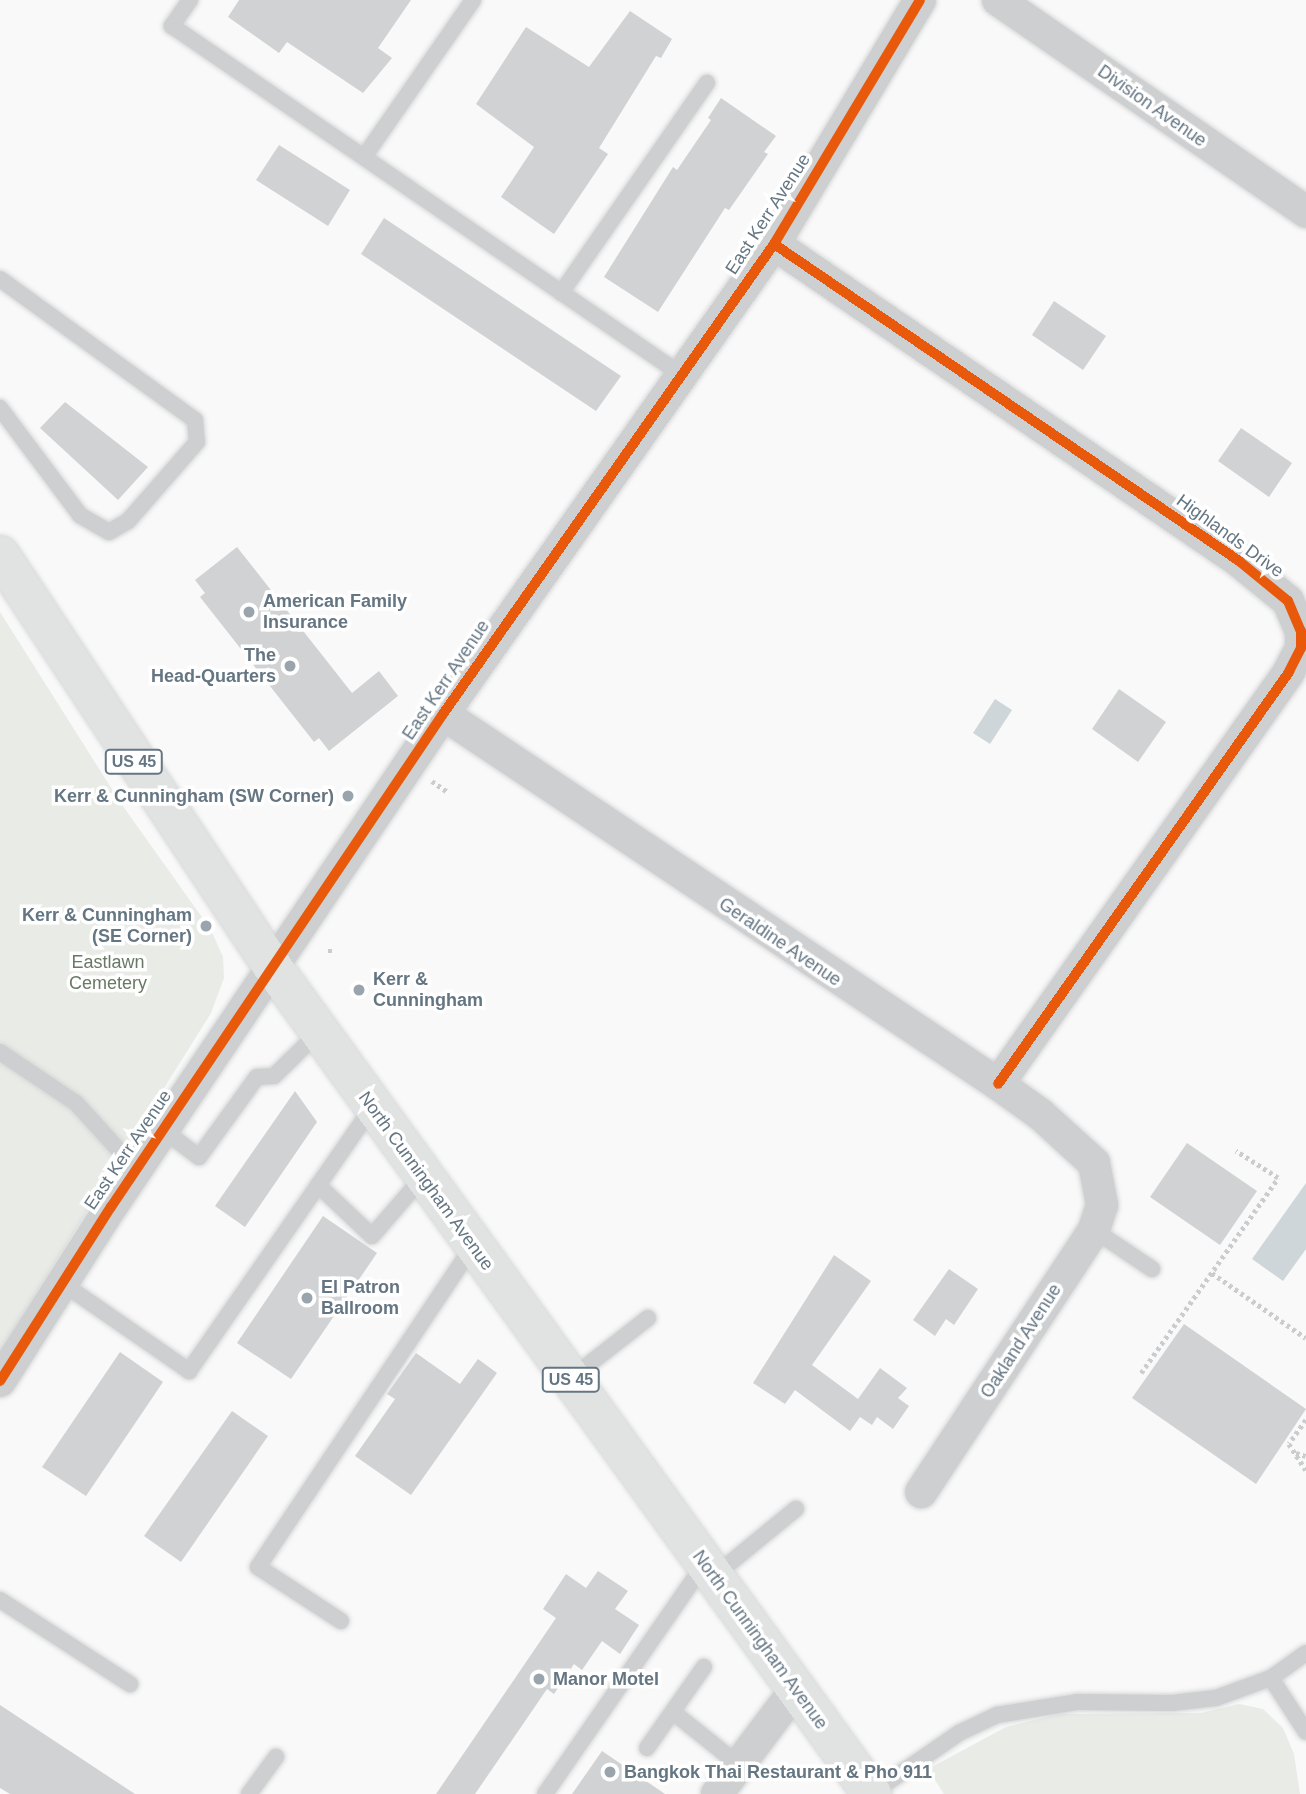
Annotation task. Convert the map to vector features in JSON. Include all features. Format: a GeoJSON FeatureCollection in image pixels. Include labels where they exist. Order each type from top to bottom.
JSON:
{"type":"FeatureCollection","features":[{"type":"Feature","properties":{"kind":"main road","name":"North Cunningham Avenue"},"geometry":{"type":"LineString","coordinates":[[1,557],[272,966],[472,1246],[872,1794]]}},
{"type":"Feature","properties":{"kind":"street","name":"East Kerr Avenue"},"geometry":{"type":"LineString","coordinates":[[0,1381],[136,1169],[443,714],[679,373],[774,244],[920,0]]}},
{"type":"Feature","properties":{"kind":"street","name":"Division Avenue"},"geometry":{"type":"LineString","coordinates":[[998,0],[1306,212]]}},
{"type":"Feature","properties":{"kind":"street","name":"Highlands Drive"},"geometry":{"type":"LineString","coordinates":[[774,244],[1238,561],[1289,601],[1301,631],[1301,648],[1289,671],[998,1084]]}},
{"type":"Feature","properties":{"kind":"street","name":"Geraldine Avenue"},"geometry":{"type":"LineString","coordinates":[[443,714],[998,1084],[1086,1152],[1101,1183]]}},
{"type":"Feature","properties":{"kind":"street","name":"Oakland Avenue"},"geometry":{"type":"LineString","coordinates":[[921,1492],[1094,1230],[1102,1205],[1101,1183]]}},
{"type":"Feature","properties":{"kind":"street"},"geometry":{"type":"LineString","coordinates":[[716,1794],[796,1689]]}},
{"type":"Feature","properties":{"kind":"lane"},"geometry":{"type":"LineString","coordinates":[[190,0],[172,26],[679,373]]}},
{"type":"Feature","properties":{"kind":"lane"},"geometry":{"type":"LineString","coordinates":[[364,157],[473,0]]}},
{"type":"Feature","properties":{"kind":"lane"},"geometry":{"type":"LineString","coordinates":[[561,293],[707,83]]}},
{"type":"Feature","properties":{"kind":"lane"},"geometry":{"type":"LineString","coordinates":[[0,279],[195,420],[197,442],[128,521],[109,532],[80,515],[0,408]]}},
{"type":"Feature","properties":{"kind":"lane"},"geometry":{"type":"LineString","coordinates":[[163,1129],[200,1157],[257,1077],[274,1076],[319,1032]]}},
{"type":"Feature","properties":{"kind":"lane"},"geometry":{"type":"LineString","coordinates":[[0,1052],[76,1103],[136,1169]]}},
{"type":"Feature","properties":{"kind":"lane"},"geometry":{"type":"LineString","coordinates":[[62,1283],[189,1371],[373,1106]]}},
{"type":"Feature","properties":{"kind":"lane"},"geometry":{"type":"LineString","coordinates":[[318,1185],[372,1236],[423,1177]]}},
{"type":"Feature","properties":{"kind":"lane"},"geometry":{"type":"LineString","coordinates":[[1094,1230],[1152,1269]]}},
{"type":"Feature","properties":{"kind":"lane"},"geometry":{"type":"LineString","coordinates":[[341,1621],[258,1567],[472,1246]]}},
{"type":"Feature","properties":{"kind":"lane"},"geometry":{"type":"LineString","coordinates":[[570,1380],[648,1318]]}},
{"type":"Feature","properties":{"kind":"lane"},"geometry":{"type":"LineString","coordinates":[[545,1794],[709,1570],[796,1509]]}},
{"type":"Feature","properties":{"kind":"lane"},"geometry":{"type":"LineString","coordinates":[[0,1600],[130,1684]]}},
{"type":"Feature","properties":{"kind":"lane"},"geometry":{"type":"LineString","coordinates":[[872,1794],[959,1732],[997,1715],[1077,1702],[1171,1703],[1216,1698],[1271,1678],[1306,1653]]}},
{"type":"Feature","properties":{"kind":"lane"},"geometry":{"type":"LineString","coordinates":[[647,1748],[704,1667]]}},
{"type":"Feature","properties":{"kind":"lane"},"geometry":{"type":"LineString","coordinates":[[1271,1678],[1306,1732]]}},
{"type":"Feature","properties":{"kind":"lane"},"geometry":{"type":"LineString","coordinates":[[673,1712],[738,1764]]}},
{"type":"Feature","properties":{"kind":"lane"},"geometry":{"type":"LineString","coordinates":[[249,1794],[276,1756]]}},
{"type":"Feature","properties":{"kind":"path"},"geometry":{"type":"LineString","coordinates":[[328,951],[335,951]]}},
{"type":"Feature","properties":{"kind":"path"},"geometry":{"type":"LineString","coordinates":[[1141,1373],[1278,1178],[1237,1151]]}},
{"type":"Feature","properties":{"kind":"path"},"geometry":{"type":"LineString","coordinates":[[1212,1273],[1306,1338]]}},
{"type":"Feature","properties":{"kind":"path"},"geometry":{"type":"LineString","coordinates":[[1306,1420],[1289,1444],[1306,1470]]}},
{"type":"Feature","properties":{"kind":"path"},"geometry":{"type":"LineString","coordinates":[[1295,1453],[1306,1456]]}},
{"type":"Feature","properties":{"kind":"green space","name":"Eastlawn Cemetery"},"geometry":{"type":"Polygon","coordinates":[[[0,612],[120,802],[211,930],[223,957],[224,978],[211,1013],[0,1351],[0,612]]]}},
{"type":"Feature","properties":{"kind":"green space"},"geometry":{"type":"Polygon","coordinates":[[[1239,1704],[1263,1709],[1283,1728],[1294,1754],[1300,1794],[944,1794],[928,1769],[1006,1727],[1059,1714],[1201,1713],[1239,1704]]]}},
{"type":"Feature","properties":{"kind":"shaded area"},"geometry":{"type":"Polygon","coordinates":[[[995,699],[1012,710],[990,744],[973,733],[995,699]]]}},
{"type":"Feature","properties":{"kind":"shaded area"},"geometry":{"type":"Polygon","coordinates":[[[1306,1183],[1306,1249],[1283,1281],[1252,1259],[1306,1183]]]}},
{"type":"Feature","properties":{"kind":"building"},"geometry":{"type":"Polygon","coordinates":[[[239,0],[411,0],[378,48],[392,58],[363,93],[287,42],[279,53],[228,17],[239,0]]]}},
{"type":"Feature","properties":{"kind":"building"},"geometry":{"type":"Polygon","coordinates":[[[630,11],[672,39],[661,58],[656,56],[599,148],[608,154],[554,234],[501,197],[534,147],[476,104],[526,27],[589,67],[630,11]]]}},
{"type":"Feature","properties":{"kind":"building"},"geometry":{"type":"Polygon","coordinates":[[[721,98],[776,136],[764,152],[768,154],[729,210],[725,208],[658,312],[604,277],[673,167],[677,170],[711,120],[708,118],[721,98]]]}},
{"type":"Feature","properties":{"kind":"building"},"geometry":{"type":"Polygon","coordinates":[[[279,145],[350,190],[328,226],[256,180],[279,145]]]}},
{"type":"Feature","properties":{"kind":"building"},"geometry":{"type":"Polygon","coordinates":[[[384,218],[621,376],[596,411],[361,254],[384,218]]]}},
{"type":"Feature","properties":{"kind":"building"},"geometry":{"type":"Polygon","coordinates":[[[1054,301],[1106,336],[1083,370],[1032,335],[1054,301]]]}},
{"type":"Feature","properties":{"kind":"building"},"geometry":{"type":"Polygon","coordinates":[[[65,402],[148,467],[118,500],[40,428],[65,402]]]}},
{"type":"Feature","properties":{"kind":"building"},"geometry":{"type":"Polygon","coordinates":[[[1241,428],[1292,463],[1269,497],[1218,461],[1241,428]]]}},
{"type":"Feature","properties":{"kind":"building"},"geometry":{"type":"Polygon","coordinates":[[[237,547],[352,693],[379,671],[398,696],[329,751],[319,738],[314,742],[200,597],[205,593],[195,580],[237,547]]]}},
{"type":"Feature","properties":{"kind":"building"},"geometry":{"type":"Polygon","coordinates":[[[1119,689],[1166,722],[1138,762],[1092,729],[1119,689]]]}},
{"type":"Feature","properties":{"kind":"building"},"geometry":{"type":"Polygon","coordinates":[[[295,1091],[317,1122],[245,1227],[215,1206],[295,1091]]]}},
{"type":"Feature","properties":{"kind":"building"},"geometry":{"type":"Polygon","coordinates":[[[1187,1143],[1257,1191],[1220,1245],[1150,1197],[1187,1143]]]}},
{"type":"Feature","properties":{"kind":"building","name":"El Patron Ballroom"},"geometry":{"type":"Polygon","coordinates":[[[323,1216],[377,1253],[291,1379],[237,1343],[323,1216]]]}},
{"type":"Feature","properties":{"kind":"building"},"geometry":{"type":"Polygon","coordinates":[[[834,1255],[871,1281],[812,1365],[858,1399],[880,1368],[907,1388],[898,1398],[909,1406],[893,1429],[877,1417],[872,1425],[860,1417],[850,1431],[795,1390],[785,1404],[753,1383],[834,1255]]]}},
{"type":"Feature","properties":{"kind":"building"},"geometry":{"type":"Polygon","coordinates":[[[949,1269],[978,1289],[954,1325],[946,1319],[935,1336],[913,1320],[949,1269]]]}},
{"type":"Feature","properties":{"kind":"building"},"geometry":{"type":"Polygon","coordinates":[[[1184,1324],[1306,1409],[1256,1484],[1132,1398],[1184,1324]]]}},
{"type":"Feature","properties":{"kind":"building"},"geometry":{"type":"Polygon","coordinates":[[[120,1352],[163,1382],[86,1496],[42,1467],[120,1352]]]}},
{"type":"Feature","properties":{"kind":"building"},"geometry":{"type":"Polygon","coordinates":[[[416,1353],[460,1384],[478,1359],[497,1373],[411,1495],[355,1456],[395,1399],[387,1394],[416,1353]]]}},
{"type":"Feature","properties":{"kind":"building"},"geometry":{"type":"Polygon","coordinates":[[[232,1411],[268,1436],[181,1562],[144,1536],[232,1411]]]}},
{"type":"Feature","properties":{"kind":"building","name":"Manor Motel"},"geometry":{"type":"Polygon","coordinates":[[[598,1571],[628,1591],[615,1609],[639,1625],[620,1654],[602,1641],[582,1670],[574,1664],[554,1694],[547,1689],[475,1794],[436,1794],[556,1618],[543,1609],[566,1574],[586,1588],[598,1571]]]}},
{"type":"Feature","properties":{"kind":"building"},"geometry":{"type":"Polygon","coordinates":[[[0,1705],[135,1794],[10,1794],[0,1788],[0,1705]]]}},
{"type":"Feature","properties":{"kind":"building","name":"Bangkok Thai Restaurant & Pho 911"},"geometry":{"type":"Polygon","coordinates":[[[602,1751],[665,1794],[572,1794],[602,1751]]]}},
{"type":"Feature","properties":{"kind":"cycle path"},"geometry":{"type":"LineString","coordinates":[[0,1381],[111,1207],[443,714],[774,244],[920,0]]}},
{"type":"Feature","properties":{"kind":"cycle path"},"geometry":{"type":"LineString","coordinates":[[774,244],[1239,561],[1288,601],[1301,631],[1301,648],[1289,672],[998,1084]]}},
{"type":"Feature","properties":{"kind":"place","name":"American Family Insurance"},"geometry":{"type":"Point","coordinates":[249,612]}},
{"type":"Feature","properties":{"kind":"place","name":"The Head-Quarters"},"geometry":{"type":"Point","coordinates":[290,666]}},
{"type":"Feature","properties":{"kind":"place","name":"Kerr & Cunningham (SW Corner)"},"geometry":{"type":"Point","coordinates":[348,796]}},
{"type":"Feature","properties":{"kind":"place","name":"Kerr & Cunningham (SE Corner)"},"geometry":{"type":"Point","coordinates":[206,926]}},
{"type":"Feature","properties":{"kind":"place","name":"Kerr & Cunningham"},"geometry":{"type":"Point","coordinates":[359,990]}},
{"type":"Feature","properties":{"kind":"place","name":"El Patron Ballroom"},"geometry":{"type":"Point","coordinates":[307,1298]}},
{"type":"Feature","properties":{"kind":"place","name":"Manor Motel"},"geometry":{"type":"Point","coordinates":[539,1679]}},
{"type":"Feature","properties":{"kind":"place","name":"Bangkok Thai Restaurant & Pho 911"},"geometry":{"type":"Point","coordinates":[610,1772]}}]}
